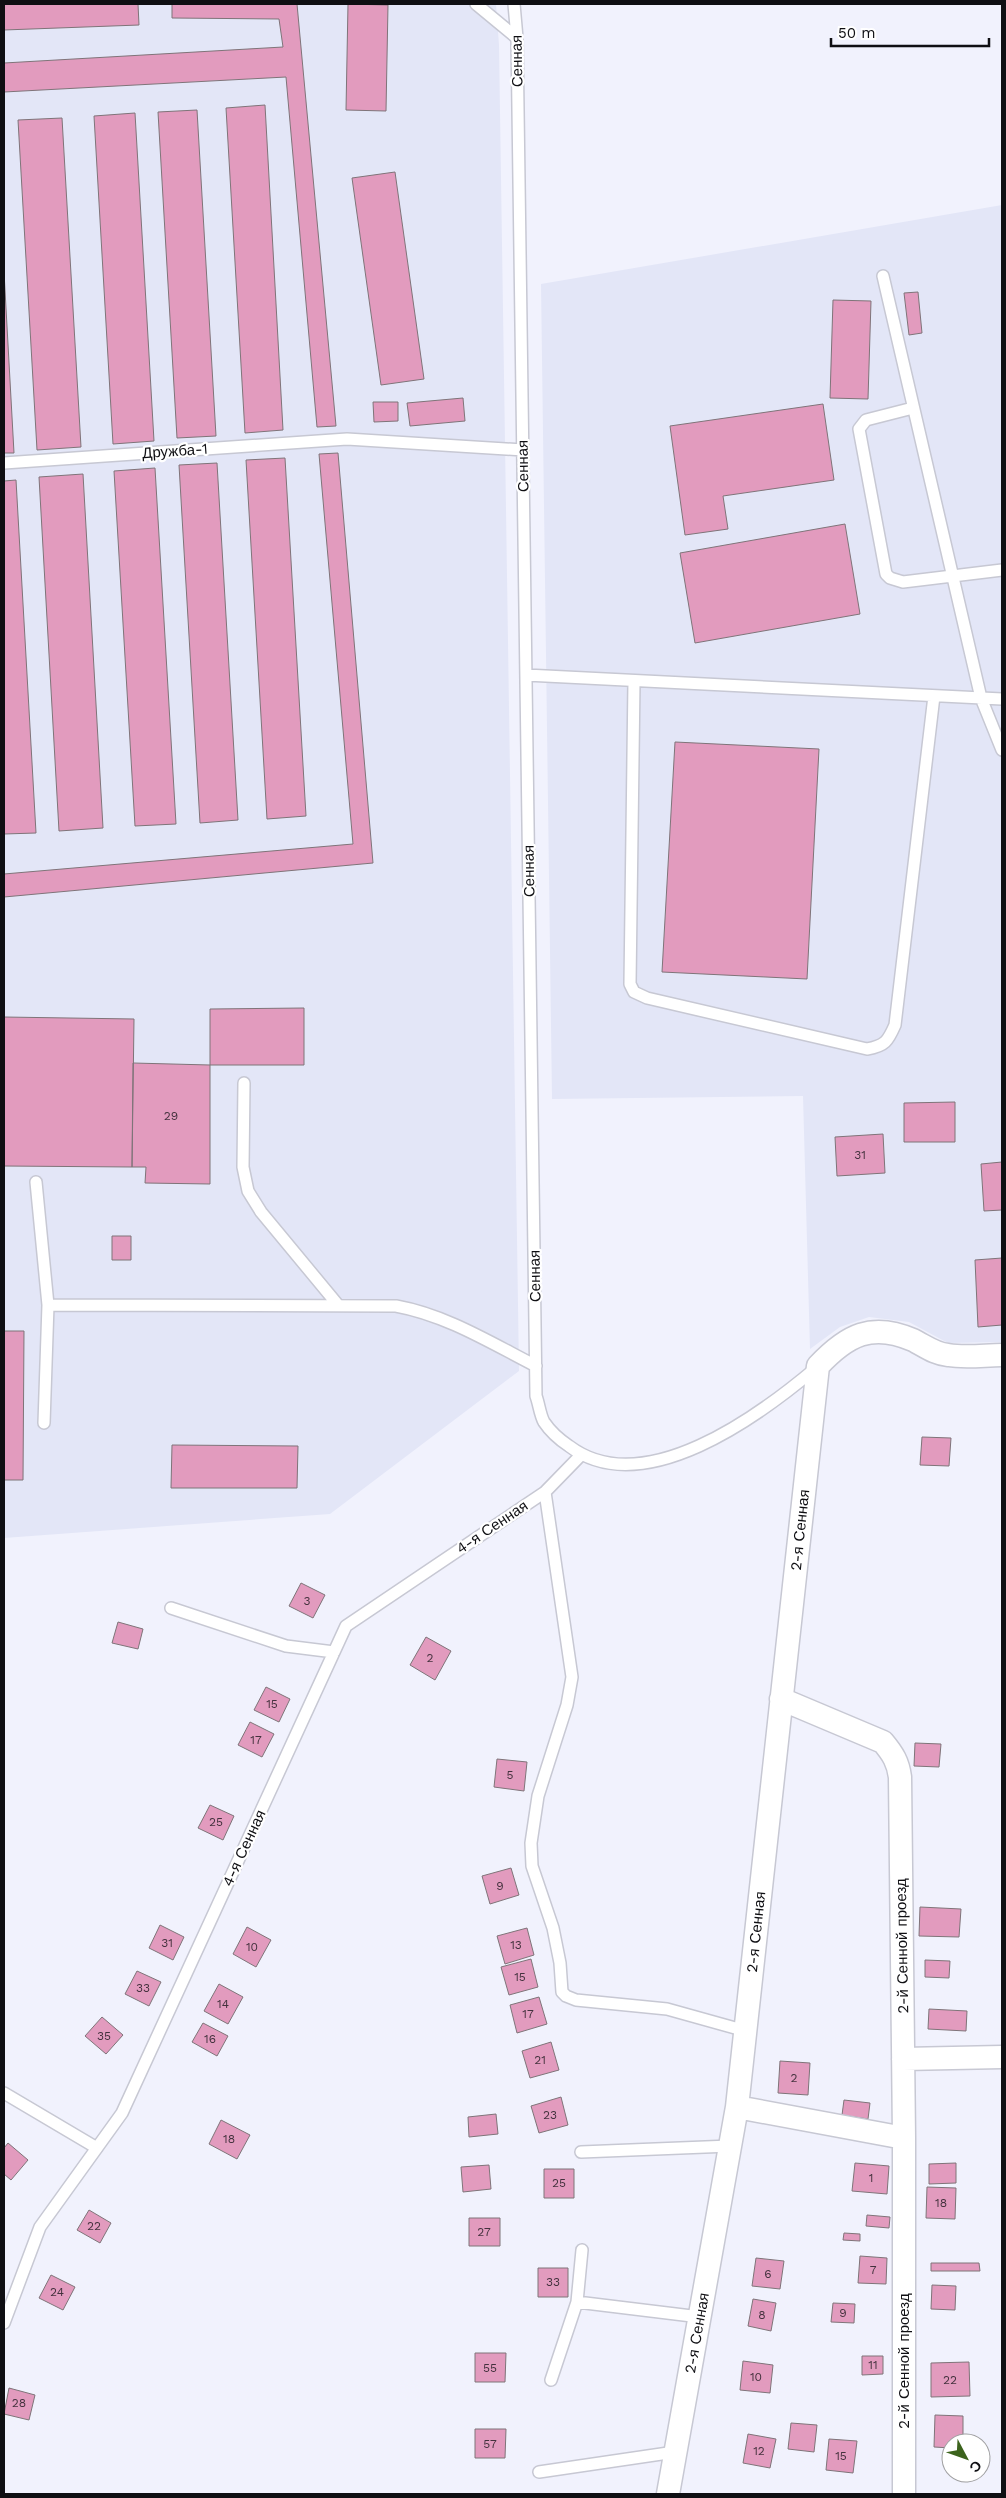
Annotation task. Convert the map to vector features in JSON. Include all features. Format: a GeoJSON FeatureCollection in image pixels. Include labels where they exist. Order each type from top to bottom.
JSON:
{"type":"FeatureCollection","features":[{"type":"Feature","properties":{"kind":"street"},"geometry":{"type":"LineString","coordinates":[[818,1366],[830,1354],[870,1331],[894,1333],[929,1350],[948,1355],[1002,1355]]}},
{"type":"Feature","properties":{"kind":"street","name":"2-я Сенная"},"geometry":{"type":"LineString","coordinates":[[668,2494],[737,2107],[818,1366]]}},
{"type":"Feature","properties":{"kind":"street","name":"2-й Сенной проезд"},"geometry":{"type":"LineString","coordinates":[[782,1699],[883,1742],[894,1756],[900,1777],[904,2138],[904,2494]]}},
{"type":"Feature","properties":{"kind":"street"},"geometry":{"type":"LineString","coordinates":[[903,2060],[1002,2057]]}},
{"type":"Feature","properties":{"kind":"street"},"geometry":{"type":"LineString","coordinates":[[737,2107],[904,2138]]}},
{"type":"Feature","properties":{"kind":"lane"},"geometry":{"type":"LineString","coordinates":[[476,4],[517,38]]}},
{"type":"Feature","properties":{"kind":"lane","name":"Сенная"},"geometry":{"type":"LineString","coordinates":[[514,4],[517,38],[536,1396],[544,1422],[561,1441],[581,1455],[610,1464],[636,1464],[686,1452],[740,1425],[772,1403],[818,1366]]}},
{"type":"Feature","properties":{"kind":"lane"},"geometry":{"type":"LineString","coordinates":[[883,276],[981,698],[1002,750]]}},
{"type":"Feature","properties":{"kind":"lane"},"geometry":{"type":"LineString","coordinates":[[913,408],[866,420],[859,429],[884,567],[890,578],[896,581],[1002,570]]}},
{"type":"Feature","properties":{"kind":"lane","name":"Дружба-1"},"geometry":{"type":"LineString","coordinates":[[4,463],[347,439],[523,450]]}},
{"type":"Feature","properties":{"kind":"lane"},"geometry":{"type":"LineString","coordinates":[[526,675],[1002,699]]}},
{"type":"Feature","properties":{"kind":"lane"},"geometry":{"type":"LineString","coordinates":[[634,681],[628,977],[634,992],[647,998],[866,1049],[880,1047],[890,1037],[895,1024],[934,696]]}},
{"type":"Feature","properties":{"kind":"lane"},"geometry":{"type":"LineString","coordinates":[[244,1083],[243,1168],[248,1191],[261,1212],[338,1305]]}},
{"type":"Feature","properties":{"kind":"lane"},"geometry":{"type":"LineString","coordinates":[[36,1182],[48,1305],[44,1423]]}},
{"type":"Feature","properties":{"kind":"lane"},"geometry":{"type":"LineString","coordinates":[[48,1305],[396,1306],[421,1310],[536,1366]]}},
{"type":"Feature","properties":{"kind":"lane","name":"4-я Сенная"},"geometry":{"type":"LineString","coordinates":[[4,2323],[40,2227],[122,2113],[346,1626],[544,1492],[581,1455]]}},
{"type":"Feature","properties":{"kind":"lane"},"geometry":{"type":"LineString","coordinates":[[544,1492],[572,1677],[566,1705],[538,1796],[531,1843],[532,1866],[553,1928],[560,1964],[562,1992],[576,2000],[667,2009],[746,2031]]}},
{"type":"Feature","properties":{"kind":"lane"},"geometry":{"type":"LineString","coordinates":[[171,1608],[286,1646],[334,1652]]}},
{"type":"Feature","properties":{"kind":"lane"},"geometry":{"type":"LineString","coordinates":[[4,2093],[97,2148]]}},
{"type":"Feature","properties":{"kind":"lane"},"geometry":{"type":"LineString","coordinates":[[581,2152],[730,2146]]}},
{"type":"Feature","properties":{"kind":"lane"},"geometry":{"type":"LineString","coordinates":[[551,2380],[577,2302],[582,2250]]}},
{"type":"Feature","properties":{"kind":"lane"},"geometry":{"type":"LineString","coordinates":[[577,2302],[700,2317]]}},
{"type":"Feature","properties":{"kind":"lane"},"geometry":{"type":"LineString","coordinates":[[539,2472],[676,2452]]}},
{"type":"Feature","properties":{"kind":"shaded area"},"geometry":{"type":"Polygon","coordinates":[[[4,4],[496,4],[499,45],[519,1371],[330,1514],[4,1538],[4,4]]]}},
{"type":"Feature","properties":{"kind":"shaded area"},"geometry":{"type":"Polygon","coordinates":[[[1002,205],[1002,1342],[948,1343],[909,1322],[869,1317],[840,1327],[810,1349],[803,1096],[552,1099],[541,284],[1002,205]]]}},
{"type":"Feature","properties":{"kind":"building"},"geometry":{"type":"Polygon","coordinates":[[[4,4],[138,4],[139,25],[4,30],[4,4]]]}},
{"type":"Feature","properties":{"kind":"building"},"geometry":{"type":"Polygon","coordinates":[[[172,4],[297,4],[336,426],[317,427],[286,77],[4,92],[4,63],[283,47],[279,19],[172,18],[172,4]]]}},
{"type":"Feature","properties":{"kind":"building"},"geometry":{"type":"Polygon","coordinates":[[[348,4],[388,5],[386,111],[346,110],[348,4]]]}},
{"type":"Feature","properties":{"kind":"building"},"geometry":{"type":"Polygon","coordinates":[[[265,105],[283,430],[245,433],[226,108],[265,105]]]}},
{"type":"Feature","properties":{"kind":"building"},"geometry":{"type":"Polygon","coordinates":[[[197,110],[216,436],[177,438],[158,112],[197,110]]]}},
{"type":"Feature","properties":{"kind":"building"},"geometry":{"type":"Polygon","coordinates":[[[135,113],[154,441],[113,444],[94,116],[135,113]]]}},
{"type":"Feature","properties":{"kind":"building"},"geometry":{"type":"Polygon","coordinates":[[[62,118],[81,447],[37,450],[18,120],[62,118]]]}},
{"type":"Feature","properties":{"kind":"building"},"geometry":{"type":"Polygon","coordinates":[[[395,172],[424,379],[381,385],[352,178],[395,172]]]}},
{"type":"Feature","properties":{"kind":"building"},"geometry":{"type":"Polygon","coordinates":[[[4,272],[14,453],[4,453],[4,272]]]}},
{"type":"Feature","properties":{"kind":"building"},"geometry":{"type":"Polygon","coordinates":[[[918,292],[922,333],[909,335],[904,293],[918,292]]]}},
{"type":"Feature","properties":{"kind":"building"},"geometry":{"type":"Polygon","coordinates":[[[833,300],[871,301],[868,399],[830,398],[833,300]]]}},
{"type":"Feature","properties":{"kind":"building"},"geometry":{"type":"Polygon","coordinates":[[[463,398],[465,421],[410,426],[407,403],[463,398]]]}},
{"type":"Feature","properties":{"kind":"building"},"geometry":{"type":"Polygon","coordinates":[[[373,402],[398,402],[398,421],[374,422],[373,402]]]}},
{"type":"Feature","properties":{"kind":"building"},"geometry":{"type":"Polygon","coordinates":[[[823,404],[834,480],[723,496],[728,529],[685,535],[670,426],[823,404]]]}},
{"type":"Feature","properties":{"kind":"building"},"geometry":{"type":"Polygon","coordinates":[[[338,453],[373,863],[4,897],[4,874],[353,844],[319,454],[338,453]]]}},
{"type":"Feature","properties":{"kind":"building"},"geometry":{"type":"Polygon","coordinates":[[[285,458],[306,816],[267,819],[246,460],[285,458]]]}},
{"type":"Feature","properties":{"kind":"building"},"geometry":{"type":"Polygon","coordinates":[[[217,463],[238,820],[200,823],[179,465],[217,463]]]}},
{"type":"Feature","properties":{"kind":"building"},"geometry":{"type":"Polygon","coordinates":[[[155,468],[176,824],[135,826],[114,471],[155,468]]]}},
{"type":"Feature","properties":{"kind":"building"},"geometry":{"type":"Polygon","coordinates":[[[83,474],[103,828],[59,831],[39,477],[83,474]]]}},
{"type":"Feature","properties":{"kind":"building"},"geometry":{"type":"Polygon","coordinates":[[[16,480],[36,833],[4,834],[4,481],[16,480]]]}},
{"type":"Feature","properties":{"kind":"building"},"geometry":{"type":"Polygon","coordinates":[[[845,524],[860,614],[695,643],[680,553],[845,524]]]}},
{"type":"Feature","properties":{"kind":"building"},"geometry":{"type":"Polygon","coordinates":[[[675,742],[819,749],[807,979],[662,972],[675,742]]]}},
{"type":"Feature","properties":{"kind":"building"},"geometry":{"type":"Polygon","coordinates":[[[304,1008],[304,1065],[210,1065],[210,1009],[304,1008]]]}},
{"type":"Feature","properties":{"kind":"building"},"geometry":{"type":"Polygon","coordinates":[[[4,1017],[134,1019],[132,1167],[4,1166],[4,1017]]]}},
{"type":"Feature","properties":{"kind":"building"},"geometry":{"type":"Polygon","coordinates":[[[133,1063],[210,1065],[210,1184],[145,1183],[146,1167],[132,1167],[133,1063]]]}},
{"type":"Feature","properties":{"kind":"building"},"geometry":{"type":"Polygon","coordinates":[[[955,1102],[955,1142],[904,1142],[904,1103],[955,1102]]]}},
{"type":"Feature","properties":{"kind":"building"},"geometry":{"type":"Polygon","coordinates":[[[883,1134],[885,1173],[837,1176],[835,1137],[883,1134]]]}},
{"type":"Feature","properties":{"kind":"building"},"geometry":{"type":"Polygon","coordinates":[[[1002,1162],[1002,1210],[984,1211],[981,1164],[1002,1162]]]}},
{"type":"Feature","properties":{"kind":"building"},"geometry":{"type":"Polygon","coordinates":[[[112,1236],[131,1236],[131,1260],[112,1260],[112,1236]]]}},
{"type":"Feature","properties":{"kind":"building"},"geometry":{"type":"Polygon","coordinates":[[[1002,1258],[1002,1325],[978,1327],[975,1260],[1002,1258]]]}},
{"type":"Feature","properties":{"kind":"building"},"geometry":{"type":"Polygon","coordinates":[[[4,1331],[24,1331],[23,1480],[4,1480],[4,1331]]]}},
{"type":"Feature","properties":{"kind":"building"},"geometry":{"type":"Polygon","coordinates":[[[922,1437],[951,1438],[949,1466],[920,1465],[922,1437]]]}},
{"type":"Feature","properties":{"kind":"building"},"geometry":{"type":"Polygon","coordinates":[[[172,1445],[298,1446],[297,1488],[171,1488],[172,1445]]]}},
{"type":"Feature","properties":{"kind":"building"},"geometry":{"type":"Polygon","coordinates":[[[301,1583],[325,1595],[313,1618],[289,1606],[301,1583]]]}},
{"type":"Feature","properties":{"kind":"building"},"geometry":{"type":"Polygon","coordinates":[[[118,1622],[143,1629],[138,1649],[112,1643],[118,1622]]]}},
{"type":"Feature","properties":{"kind":"building"},"geometry":{"type":"Polygon","coordinates":[[[426,1637],[451,1651],[435,1680],[410,1665],[426,1637]]]}},
{"type":"Feature","properties":{"kind":"building"},"geometry":{"type":"Polygon","coordinates":[[[266,1687],[290,1699],[279,1722],[254,1710],[266,1687]]]}},
{"type":"Feature","properties":{"kind":"building"},"geometry":{"type":"Polygon","coordinates":[[[250,1722],[274,1734],[262,1757],[238,1745],[250,1722]]]}},
{"type":"Feature","properties":{"kind":"building"},"geometry":{"type":"Polygon","coordinates":[[[915,1743],[941,1744],[939,1767],[914,1766],[915,1743]]]}},
{"type":"Feature","properties":{"kind":"building"},"geometry":{"type":"Polygon","coordinates":[[[497,1759],[527,1762],[524,1791],[494,1787],[497,1759]]]}},
{"type":"Feature","properties":{"kind":"building"},"geometry":{"type":"Polygon","coordinates":[[[210,1805],[234,1816],[223,1840],[198,1828],[210,1805]]]}},
{"type":"Feature","properties":{"kind":"building"},"geometry":{"type":"Polygon","coordinates":[[[511,1868],[519,1895],[490,1904],[482,1876],[511,1868]]]}},
{"type":"Feature","properties":{"kind":"building"},"geometry":{"type":"Polygon","coordinates":[[[920,1907],[961,1909],[959,1937],[919,1936],[920,1907]]]}},
{"type":"Feature","properties":{"kind":"building"},"geometry":{"type":"Polygon","coordinates":[[[160,1925],[184,1937],[173,1960],[149,1948],[160,1925]]]}},
{"type":"Feature","properties":{"kind":"building"},"geometry":{"type":"Polygon","coordinates":[[[247,1927],[271,1940],[256,1967],[233,1954],[247,1927]]]}},
{"type":"Feature","properties":{"kind":"building"},"geometry":{"type":"Polygon","coordinates":[[[527,1928],[534,1955],[505,1964],[497,1936],[527,1928]]]}},
{"type":"Feature","properties":{"kind":"building"},"geometry":{"type":"Polygon","coordinates":[[[531,1959],[538,1987],[509,1995],[501,1967],[531,1959]]]}},
{"type":"Feature","properties":{"kind":"building"},"geometry":{"type":"Polygon","coordinates":[[[925,1960],[950,1961],[949,1978],[925,1977],[925,1960]]]}},
{"type":"Feature","properties":{"kind":"building"},"geometry":{"type":"Polygon","coordinates":[[[137,1971],[161,1982],[149,2006],[125,1994],[137,1971]]]}},
{"type":"Feature","properties":{"kind":"building"},"geometry":{"type":"Polygon","coordinates":[[[219,1984],[243,1997],[228,2024],[204,2011],[219,1984]]]}},
{"type":"Feature","properties":{"kind":"building"},"geometry":{"type":"Polygon","coordinates":[[[539,1997],[547,2024],[517,2033],[510,2005],[539,1997]]]}},
{"type":"Feature","properties":{"kind":"building"},"geometry":{"type":"Polygon","coordinates":[[[929,2009],[967,2011],[966,2031],[928,2029],[929,2009]]]}},
{"type":"Feature","properties":{"kind":"building"},"geometry":{"type":"Polygon","coordinates":[[[102,2017],[123,2035],[106,2054],[85,2036],[102,2017]]]}},
{"type":"Feature","properties":{"kind":"building"},"geometry":{"type":"Polygon","coordinates":[[[203,2023],[228,2036],[217,2056],[192,2042],[203,2023]]]}},
{"type":"Feature","properties":{"kind":"building"},"geometry":{"type":"Polygon","coordinates":[[[551,2042],[559,2070],[530,2078],[522,2051],[551,2042]]]}},
{"type":"Feature","properties":{"kind":"building"},"geometry":{"type":"Polygon","coordinates":[[[780,2061],[810,2063],[808,2095],[778,2093],[780,2061]]]}},
{"type":"Feature","properties":{"kind":"building"},"geometry":{"type":"Polygon","coordinates":[[[561,2097],[568,2125],[539,2133],[531,2106],[561,2097]]]}},
{"type":"Feature","properties":{"kind":"building"},"geometry":{"type":"Polygon","coordinates":[[[844,2100],[870,2103],[868,2119],[842,2115],[844,2100]]]}},
{"type":"Feature","properties":{"kind":"building"},"geometry":{"type":"Polygon","coordinates":[[[496,2114],[498,2134],[469,2137],[468,2117],[496,2114]]]}},
{"type":"Feature","properties":{"kind":"building"},"geometry":{"type":"Polygon","coordinates":[[[221,2120],[250,2135],[237,2159],[209,2144],[221,2120]]]}},
{"type":"Feature","properties":{"kind":"building"},"geometry":{"type":"Polygon","coordinates":[[[8,2143],[28,2160],[11,2180],[4,2174],[4,2148],[8,2143]]]}},
{"type":"Feature","properties":{"kind":"building"},"geometry":{"type":"Polygon","coordinates":[[[855,2163],[889,2166],[887,2194],[852,2191],[855,2163]]]}},
{"type":"Feature","properties":{"kind":"building"},"geometry":{"type":"Polygon","coordinates":[[[956,2163],[956,2183],[929,2184],[929,2164],[956,2163]]]}},
{"type":"Feature","properties":{"kind":"building"},"geometry":{"type":"Polygon","coordinates":[[[489,2165],[491,2189],[463,2192],[461,2167],[489,2165]]]}},
{"type":"Feature","properties":{"kind":"building"},"geometry":{"type":"Polygon","coordinates":[[[544,2169],[574,2169],[574,2198],[544,2198],[544,2169]]]}},
{"type":"Feature","properties":{"kind":"building"},"geometry":{"type":"Polygon","coordinates":[[[927,2187],[956,2188],[955,2219],[926,2218],[927,2187]]]}},
{"type":"Feature","properties":{"kind":"building"},"geometry":{"type":"Polygon","coordinates":[[[89,2210],[111,2223],[100,2243],[77,2230],[89,2210]]]}},
{"type":"Feature","properties":{"kind":"building"},"geometry":{"type":"Polygon","coordinates":[[[867,2215],[890,2217],[889,2228],[866,2226],[867,2215]]]}},
{"type":"Feature","properties":{"kind":"building"},"geometry":{"type":"Polygon","coordinates":[[[469,2218],[500,2218],[500,2246],[469,2246],[469,2218]]]}},
{"type":"Feature","properties":{"kind":"building"},"geometry":{"type":"Polygon","coordinates":[[[844,2233],[860,2234],[860,2241],[843,2240],[844,2233]]]}},
{"type":"Feature","properties":{"kind":"building"},"geometry":{"type":"Polygon","coordinates":[[[860,2256],[887,2258],[886,2284],[858,2283],[860,2256]]]}},
{"type":"Feature","properties":{"kind":"building"},"geometry":{"type":"Polygon","coordinates":[[[756,2258],[784,2261],[780,2289],[752,2286],[756,2258]]]}},
{"type":"Feature","properties":{"kind":"building"},"geometry":{"type":"Polygon","coordinates":[[[931,2263],[979,2263],[980,2271],[931,2271],[931,2263]]]}},
{"type":"Feature","properties":{"kind":"building"},"geometry":{"type":"Polygon","coordinates":[[[538,2268],[568,2268],[568,2297],[538,2297],[538,2268]]]}},
{"type":"Feature","properties":{"kind":"building"},"geometry":{"type":"Polygon","coordinates":[[[51,2275],[75,2287],[63,2310],[39,2298],[51,2275]]]}},
{"type":"Feature","properties":{"kind":"building"},"geometry":{"type":"Polygon","coordinates":[[[932,2285],[956,2286],[955,2310],[931,2309],[932,2285]]]}},
{"type":"Feature","properties":{"kind":"building"},"geometry":{"type":"Polygon","coordinates":[[[753,2299],[776,2303],[771,2331],[748,2326],[753,2299]]]}},
{"type":"Feature","properties":{"kind":"building"},"geometry":{"type":"Polygon","coordinates":[[[833,2303],[855,2304],[854,2323],[831,2322],[833,2303]]]}},
{"type":"Feature","properties":{"kind":"building"},"geometry":{"type":"Polygon","coordinates":[[[475,2353],[506,2353],[505,2382],[475,2382],[475,2353]]]}},
{"type":"Feature","properties":{"kind":"building"},"geometry":{"type":"Polygon","coordinates":[[[862,2356],[883,2356],[883,2374],[862,2375],[862,2356]]]}},
{"type":"Feature","properties":{"kind":"building"},"geometry":{"type":"Polygon","coordinates":[[[743,2361],[773,2365],[770,2393],[740,2390],[743,2361]]]}},
{"type":"Feature","properties":{"kind":"building"},"geometry":{"type":"Polygon","coordinates":[[[969,2362],[970,2396],[931,2397],[931,2363],[969,2362]]]}},
{"type":"Feature","properties":{"kind":"building"},"geometry":{"type":"Polygon","coordinates":[[[9,2388],[35,2395],[29,2420],[4,2414],[9,2388]]]}},
{"type":"Feature","properties":{"kind":"building"},"geometry":{"type":"Polygon","coordinates":[[[935,2415],[963,2416],[963,2433],[941,2433],[941,2447],[934,2447],[935,2415]]]}},
{"type":"Feature","properties":{"kind":"building"},"geometry":{"type":"Polygon","coordinates":[[[791,2423],[817,2425],[814,2452],[788,2449],[791,2423]]]}},
{"type":"Feature","properties":{"kind":"building"},"geometry":{"type":"Polygon","coordinates":[[[475,2429],[506,2429],[505,2458],[475,2458],[475,2429]]]}},
{"type":"Feature","properties":{"kind":"building"},"geometry":{"type":"Polygon","coordinates":[[[748,2434],[776,2439],[770,2468],[743,2463],[748,2434]]]}},
{"type":"Feature","properties":{"kind":"building"},"geometry":{"type":"Polygon","coordinates":[[[829,2439],[857,2441],[853,2473],[826,2470],[829,2439]]]}}]}
